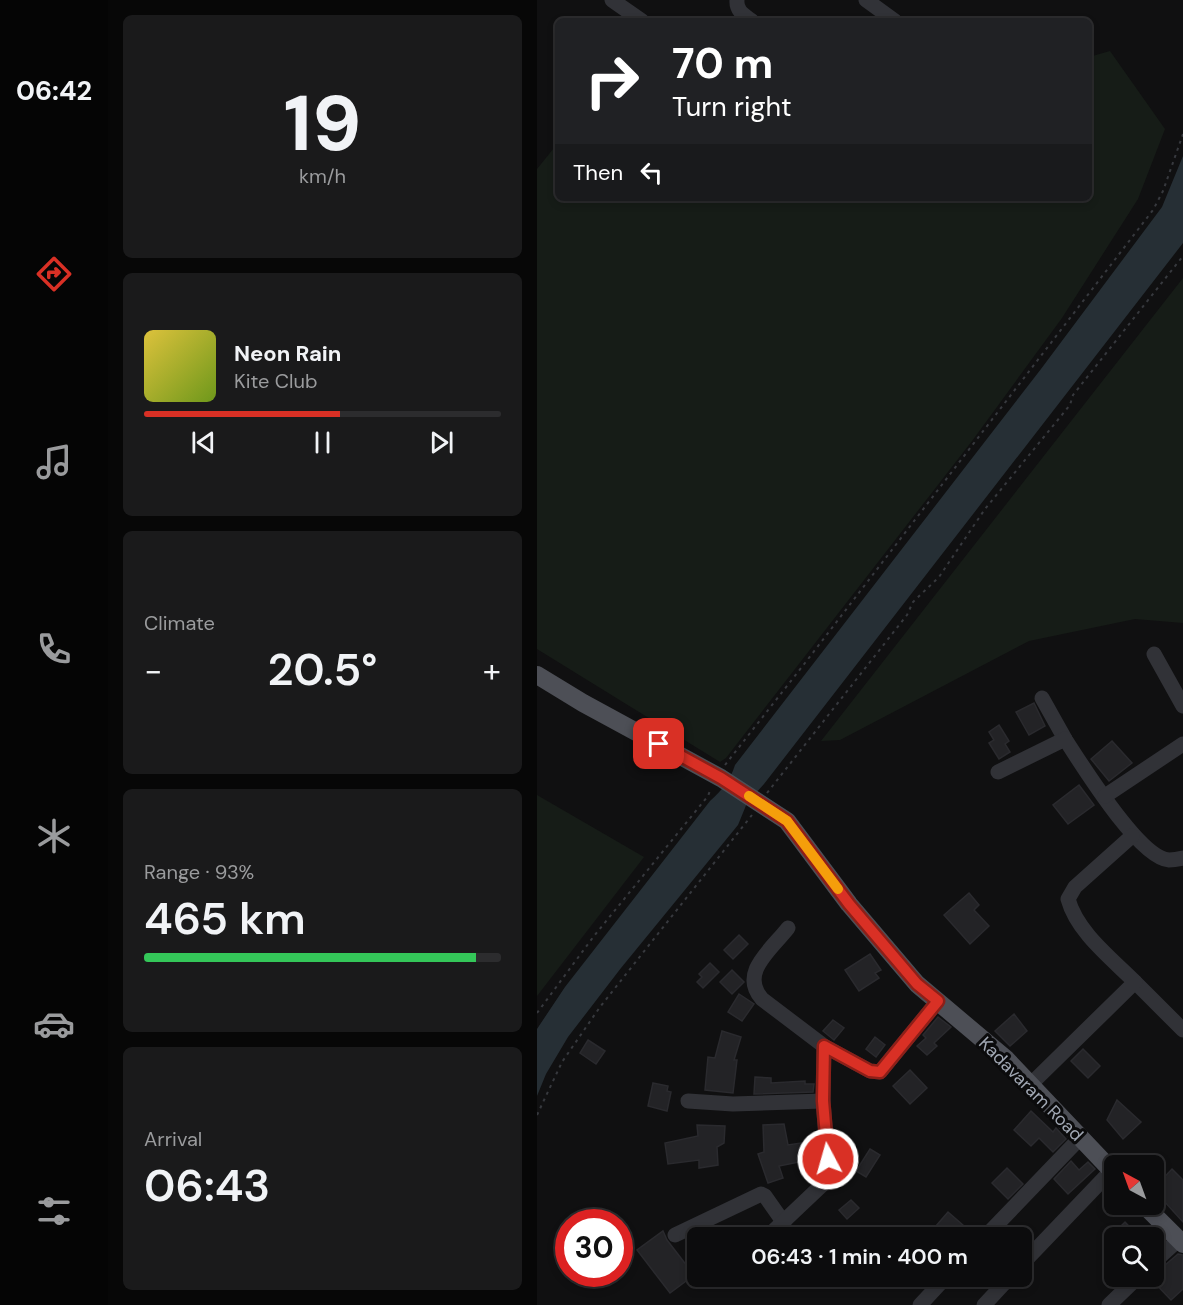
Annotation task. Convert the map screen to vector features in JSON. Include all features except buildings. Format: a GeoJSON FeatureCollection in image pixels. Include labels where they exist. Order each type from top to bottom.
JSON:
{"type":"FeatureCollection","features":[{"type":"Feature","properties":{"kind":"main road","name":"Kadavaram Road"},"geometry":{"type":"LineString","coordinates":[[537,675],[719,777],[787,821],[849,904],[917,984],[1006,1059],[1104,1163]]}},
{"type":"Feature","properties":{"kind":"main road"},"geometry":{"type":"LineString","coordinates":[[1153,1215],[1180,1243]]}},
{"type":"Feature","properties":{"kind":"street"},"geometry":{"type":"LineString","coordinates":[[612,0],[638,18]]}},
{"type":"Feature","properties":{"kind":"street"},"geometry":{"type":"LineString","coordinates":[[737,0],[741,12],[748,18]]}},
{"type":"Feature","properties":{"kind":"street"},"geometry":{"type":"LineString","coordinates":[[866,0],[890,18]]}},
{"type":"Feature","properties":{"kind":"street"},"geometry":{"type":"LineString","coordinates":[[1154,654],[1183,706]]}},
{"type":"Feature","properties":{"kind":"street"},"geometry":{"type":"LineString","coordinates":[[1042,698],[1065,739],[1132,836],[1153,854],[1168,860],[1183,858]]}},
{"type":"Feature","properties":{"kind":"street"},"geometry":{"type":"LineString","coordinates":[[998,772],[1065,739]]}},
{"type":"Feature","properties":{"kind":"street"},"geometry":{"type":"LineString","coordinates":[[1105,796],[1183,744]]}},
{"type":"Feature","properties":{"kind":"street"},"geometry":{"type":"LineString","coordinates":[[1132,836],[1075,887],[1068,899],[1072,912],[1084,930],[1183,1030]]}},
{"type":"Feature","properties":{"kind":"street"},"geometry":{"type":"LineString","coordinates":[[788,928],[755,970],[752,980],[754,990],[762,999],[824,1046],[870,1071],[880,1072],[938,1001]]}},
{"type":"Feature","properties":{"kind":"street"},"geometry":{"type":"LineString","coordinates":[[1030,1085],[1135,982]]}},
{"type":"Feature","properties":{"kind":"street"},"geometry":{"type":"LineString","coordinates":[[779,1227],[822,1185],[829,1174],[823,1101],[824,1046]]}},
{"type":"Feature","properties":{"kind":"street"},"geometry":{"type":"LineString","coordinates":[[688,1101],[733,1104],[823,1101]]}},
{"type":"Feature","properties":{"kind":"street"},"geometry":{"type":"LineString","coordinates":[[995,1227],[1080,1138]]}},
{"type":"Feature","properties":{"kind":"street"},"geometry":{"type":"LineString","coordinates":[[1032,1254],[1104,1181]]}},
{"type":"Feature","properties":{"kind":"street"},"geometry":{"type":"LineString","coordinates":[[675,1235],[761,1194],[765,1196],[784,1223]]}},
{"type":"Feature","properties":{"kind":"street"},"geometry":{"type":"LineString","coordinates":[[1164,1255],[1180,1243]]}},
{"type":"Feature","properties":{"kind":"street"},"geometry":{"type":"LineString","coordinates":[[920,1305],[937,1287]]}},
{"type":"Feature","properties":{"kind":"street"},"geometry":{"type":"LineString","coordinates":[[984,1305],[1001,1287]]}},
{"type":"Feature","properties":{"kind":"street"},"geometry":{"type":"LineString","coordinates":[[1109,1305],[1128,1287]]}},
{"type":"Feature","properties":{"kind":"path"},"geometry":{"type":"LineString","coordinates":[[537,1013],[594,936],[708,796],[719,777],[1153,210],[1163,191],[1183,134]]}},
{"type":"Feature","properties":{"kind":"path"},"geometry":{"type":"LineString","coordinates":[[537,1115],[562,1062],[600,1007],[758,802],[907,615],[913,602],[939,577],[985,509],[1070,405],[1073,395],[1183,256]]}},
{"type":"Feature","properties":{"kind":"shaded area"},"geometry":{"type":"Polygon","coordinates":[[[1110,51],[1165,129],[1138,199],[1062,318],[972,441],[726,758],[720,762],[537,649],[537,169],[555,147],[555,201],[1092,201],[1092,56],[1110,51]]]}},
{"type":"Feature","properties":{"kind":"shaded area"},"geometry":{"type":"Polygon","coordinates":[[[1183,156],[1183,243],[747,803],[738,825],[621,968],[568,1037],[546,1074],[537,1096],[537,1029],[565,987],[710,801],[725,785],[735,765],[1041,369],[1162,207],[1183,156]]]}},
{"type":"Feature","properties":{"kind":"shaded area"},"geometry":{"type":"Polygon","coordinates":[[[1183,278],[1183,623],[1135,619],[1029,641],[840,740],[821,741],[1183,278]]]}},
{"type":"Feature","properties":{"kind":"shaded area"},"geometry":{"type":"Polygon","coordinates":[[[537,795],[644,857],[537,996],[537,795]]]}},
{"type":"Feature","properties":{"kind":"slow traffic"},"geometry":{"type":"LineString","coordinates":[[749,796],[787,821],[838,889]]}},
{"type":"Feature","properties":{"kind":"route"},"geometry":{"type":"LineString","coordinates":[[659,744],[721,778],[787,821],[849,904],[917,984],[938,1001],[880,1072],[870,1071],[824,1046],[823,1101],[828,1159]]}}]}
